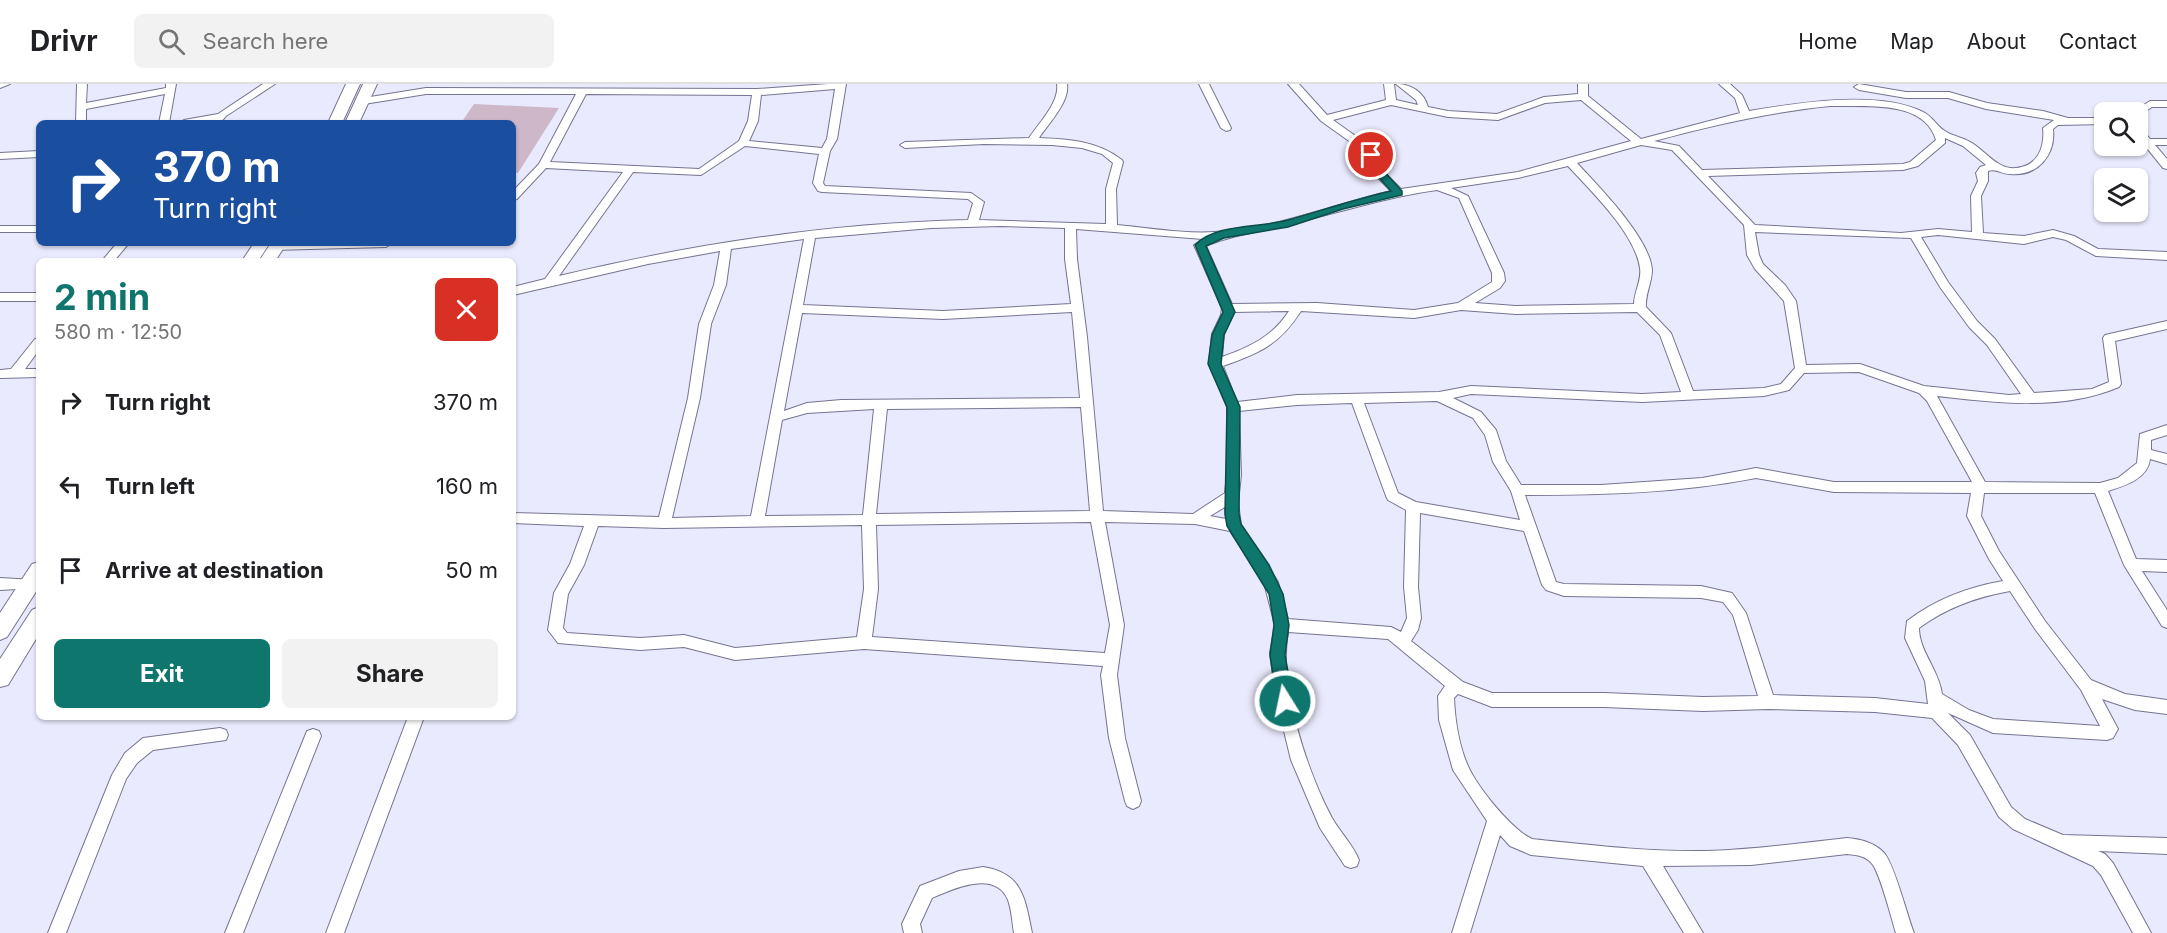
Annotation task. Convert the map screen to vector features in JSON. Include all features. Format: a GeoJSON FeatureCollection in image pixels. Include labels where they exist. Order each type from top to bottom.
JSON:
{"type":"FeatureCollection","features":[{"type":"Feature","properties":{"kind":"main road"},"geometry":{"type":"LineString","coordinates":[[336,120],[353,84]]}},
{"type":"Feature","properties":{"kind":"main road"},"geometry":{"type":"LineString","coordinates":[[354,120],[370,84]]}},
{"type":"Feature","properties":{"kind":"main road"},"geometry":{"type":"LineString","coordinates":[[254,258],[269,246]]}},
{"type":"Feature","properties":{"kind":"main road"},"geometry":{"type":"LineString","coordinates":[[0,631],[35,577]]}},
{"type":"Feature","properties":{"kind":"main road"},"geometry":{"type":"LineString","coordinates":[[0,678],[36,621]]}},
{"type":"Feature","properties":{"kind":"street"},"geometry":{"type":"LineString","coordinates":[[0,85],[5,84]]}},
{"type":"Feature","properties":{"kind":"street"},"geometry":{"type":"LineString","coordinates":[[81,120],[82,84]]}},
{"type":"Feature","properties":{"kind":"street"},"geometry":{"type":"LineString","coordinates":[[218,120],[270,84]]}},
{"type":"Feature","properties":{"kind":"street"},"geometry":{"type":"LineString","coordinates":[[1033,139],[1056,106],[1063,89],[1062,84]]}},
{"type":"Feature","properties":{"kind":"street"},"geometry":{"type":"LineString","coordinates":[[1199,84],[1210,84]]}},
{"type":"Feature","properties":{"kind":"street"},"geometry":{"type":"LineString","coordinates":[[1204,84],[1226,128]]}},
{"type":"Feature","properties":{"kind":"street"},"geometry":{"type":"LineString","coordinates":[[1293,84],[1310,99],[1325,119],[1367,149],[1378,172],[1399,193]]}},
{"type":"Feature","properties":{"kind":"street"},"geometry":{"type":"LineString","coordinates":[[1389,84],[1391,102]]}},
{"type":"Feature","properties":{"kind":"street"},"geometry":{"type":"LineString","coordinates":[[1401,84],[1421,99],[1424,110]]}},
{"type":"Feature","properties":{"kind":"street"},"geometry":{"type":"LineString","coordinates":[[1582,84],[1583,97]]}},
{"type":"Feature","properties":{"kind":"street"},"geometry":{"type":"LineString","coordinates":[[1724,84],[1738,97],[1744,113]]}},
{"type":"Feature","properties":{"kind":"street"},"geometry":{"type":"LineString","coordinates":[[364,101],[444,88],[490,87],[582,93],[758,92],[841,85],[832,139],[825,151],[818,183],[822,189],[971,196],[979,202],[973,222]]}},
{"type":"Feature","properties":{"kind":"street"},"geometry":{"type":"LineString","coordinates":[[1852,102],[1857,96],[1858,86],[1906,95],[1949,94],[1986,106],[2043,114],[2067,121]]}},
{"type":"Feature","properties":{"kind":"street"},"geometry":{"type":"LineString","coordinates":[[81,107],[171,87],[165,120]]}},
{"type":"Feature","properties":{"kind":"street"},"geometry":{"type":"LineString","coordinates":[[543,165],[701,172],[743,143],[753,121],[758,92]]}},
{"type":"Feature","properties":{"kind":"street"},"geometry":{"type":"LineString","coordinates":[[516,195],[543,165],[582,93]]}},
{"type":"Feature","properties":{"kind":"street"},"geometry":{"type":"LineString","coordinates":[[1897,106],[1906,95]]}},
{"type":"Feature","properties":{"kind":"street"},"geometry":{"type":"LineString","coordinates":[[1325,119],[1391,102],[1424,110],[1498,117],[1544,100],[1583,97],[1637,141],[1675,148],[1751,228],[1752,249],[1756,261],[1790,301],[1801,369]]}},
{"type":"Feature","properties":{"kind":"street"},"geometry":{"type":"LineString","coordinates":[[516,290],[592,270],[726,247],[973,222],[1070,225],[1221,235],[1288,224],[1340,206],[1399,193],[1518,175],[1744,113],[1852,102],[1897,106],[1933,121],[1940,133],[1940,145],[1914,164],[1903,167],[1783,168],[1701,173]]}},
{"type":"Feature","properties":{"kind":"street"},"geometry":{"type":"LineString","coordinates":[[2148,106],[2167,104]]}},
{"type":"Feature","properties":{"kind":"street"},"geometry":{"type":"LineString","coordinates":[[1940,133],[1970,146],[1992,166],[2013,172],[2028,169],[2041,160],[2050,146],[2048,128],[2055,123],[2094,121]]}},
{"type":"Feature","properties":{"kind":"street"},"geometry":{"type":"LineString","coordinates":[[1675,148],[1690,127]]}},
{"type":"Feature","properties":{"kind":"street"},"geometry":{"type":"LineString","coordinates":[[905,145],[1033,139],[1097,149],[1115,156],[1118,162],[1111,189],[1112,228]]}},
{"type":"Feature","properties":{"kind":"street"},"geometry":{"type":"LineString","coordinates":[[2148,142],[2167,142]]}},
{"type":"Feature","properties":{"kind":"street"},"geometry":{"type":"LineString","coordinates":[[2148,142],[2167,166]]}},
{"type":"Feature","properties":{"kind":"street"},"geometry":{"type":"LineString","coordinates":[[743,143],[825,151]]}},
{"type":"Feature","properties":{"kind":"street"},"geometry":{"type":"LineString","coordinates":[[0,156],[36,154]]}},
{"type":"Feature","properties":{"kind":"street"},"geometry":{"type":"LineString","coordinates":[[1568,160],[1621,221],[1642,254],[1647,283],[1639,304],[1640,308],[1665,333],[1688,395]]}},
{"type":"Feature","properties":{"kind":"street"},"geometry":{"type":"LineString","coordinates":[[1978,234],[1976,196],[1983,181],[1981,173],[1984,168],[1992,166]]}},
{"type":"Feature","properties":{"kind":"street"},"geometry":{"type":"LineString","coordinates":[[549,282],[629,170]]}},
{"type":"Feature","properties":{"kind":"street"},"geometry":{"type":"LineString","coordinates":[[1463,196],[1474,181]]}},
{"type":"Feature","properties":{"kind":"street"},"geometry":{"type":"LineString","coordinates":[[1437,186],[1463,196],[1496,265],[1499,281],[1491,289],[1476,295],[1461,306]]}},
{"type":"Feature","properties":{"kind":"street"},"geometry":{"type":"LineString","coordinates":[[1070,225],[1071,260],[1087,402],[1096,517],[1117,625],[1109,675],[1117,738],[1134,801]]}},
{"type":"Feature","properties":{"kind":"street"},"geometry":{"type":"LineString","coordinates":[[1751,228],[1915,236],[1938,232],[2024,240],[2053,233],[2103,253],[2167,256]]}},
{"type":"Feature","properties":{"kind":"street"},"geometry":{"type":"LineString","coordinates":[[0,229],[36,229]]}},
{"type":"Feature","properties":{"kind":"street"},"geometry":{"type":"LineString","coordinates":[[1180,234],[1200,245],[1228,308],[1228,316],[1218,335],[1215,364],[1233,407],[1234,475],[1231,495],[1234,526],[1271,582],[1282,625],[1278,655],[1280,676],[1299,754],[1311,791],[1324,820],[1351,860]]}},
{"type":"Feature","properties":{"kind":"street"},"geometry":{"type":"LineString","coordinates":[[1200,245],[1221,235]]}},
{"type":"Feature","properties":{"kind":"street"},"geometry":{"type":"LineString","coordinates":[[1915,236],[1944,284],[1973,324],[1991,342],[2031,399]]}},
{"type":"Feature","properties":{"kind":"street"},"geometry":{"type":"LineString","coordinates":[[757,521],[799,309],[810,237]]}},
{"type":"Feature","properties":{"kind":"street"},"geometry":{"type":"LineString","coordinates":[[110,258],[120,246]]}},
{"type":"Feature","properties":{"kind":"street"},"geometry":{"type":"LineString","coordinates":[[664,523],[694,398],[705,324],[720,285],[726,247]]}},
{"type":"Feature","properties":{"kind":"street"},"geometry":{"type":"LineString","coordinates":[[0,297],[36,297]]}},
{"type":"Feature","properties":{"kind":"street"},"geometry":{"type":"LineString","coordinates":[[1228,308],[1298,307],[1414,314],[1461,306],[1516,310],[1640,308]]}},
{"type":"Feature","properties":{"kind":"street"},"geometry":{"type":"LineString","coordinates":[[1215,364],[1261,348],[1272,341],[1281,333],[1298,307]]}},
{"type":"Feature","properties":{"kind":"street"},"geometry":{"type":"LineString","coordinates":[[799,309],[943,315],[1077,308]]}},
{"type":"Feature","properties":{"kind":"street"},"geometry":{"type":"LineString","coordinates":[[1233,407],[1356,397],[1439,396],[1453,392],[1479,390],[1642,398],[1775,390],[1785,387],[1801,369],[1860,368],[1923,390],[2009,400],[2031,399],[2093,393],[2111,387],[2115,377],[2109,338],[2167,325]]}},
{"type":"Feature","properties":{"kind":"street"},"geometry":{"type":"LineString","coordinates":[[14,374],[36,346]]}},
{"type":"Feature","properties":{"kind":"street"},"geometry":{"type":"LineString","coordinates":[[0,374],[36,373]]}},
{"type":"Feature","properties":{"kind":"street"},"geometry":{"type":"LineString","coordinates":[[1282,625],[1383,631],[1403,640],[1458,687],[1479,697],[1508,701],[1604,700],[1703,704],[1768,702],[1936,705],[1993,726],[2107,733],[2109,726],[2086,685],[2012,585],[1976,522],[1974,510],[1979,487],[1977,477],[1932,398],[1923,390]]}},
{"type":"Feature","properties":{"kind":"street"},"geometry":{"type":"LineString","coordinates":[[1439,396],[1483,420],[1491,433],[1500,462],[1517,490],[1547,581],[1557,588],[1701,592],[1727,597],[1739,613],[1768,702]]}},
{"type":"Feature","properties":{"kind":"street"},"geometry":{"type":"LineString","coordinates":[[1356,397],[1393,496],[1413,507],[1530,527]]}},
{"type":"Feature","properties":{"kind":"street"},"geometry":{"type":"LineString","coordinates":[[778,417],[807,408],[881,404],[1087,402]]}},
{"type":"Feature","properties":{"kind":"street"},"geometry":{"type":"LineString","coordinates":[[864,643],[871,589],[868,518],[881,404]]}},
{"type":"Feature","properties":{"kind":"street"},"geometry":{"type":"LineString","coordinates":[[1517,490],[1601,490],[1702,483],[1756,473],[1834,487],[2100,488],[2131,477],[2143,464],[2145,437],[2167,430]]}},
{"type":"Feature","properties":{"kind":"street"},"geometry":{"type":"LineString","coordinates":[[2144,453],[2167,459]]}},
{"type":"Feature","properties":{"kind":"street"},"geometry":{"type":"LineString","coordinates":[[2100,488],[2131,565],[2167,622]]}},
{"type":"Feature","properties":{"kind":"street"},"geometry":{"type":"LineString","coordinates":[[1196,519],[1231,495]]}},
{"type":"Feature","properties":{"kind":"street"},"geometry":{"type":"LineString","coordinates":[[1403,640],[1411,630],[1414,618],[1411,588],[1413,507]]}},
{"type":"Feature","properties":{"kind":"street"},"geometry":{"type":"LineString","coordinates":[[516,518],[664,523],[868,518],[1096,517],[1196,519],[1234,526]]}},
{"type":"Feature","properties":{"kind":"street"},"geometry":{"type":"LineString","coordinates":[[593,520],[577,565],[561,593],[555,630],[562,639],[640,644],[684,641],[735,654],[864,643],[1111,660]]}},
{"type":"Feature","properties":{"kind":"street"},"geometry":{"type":"LineString","coordinates":[[2131,565],[2167,566]]}},
{"type":"Feature","properties":{"kind":"street"},"geometry":{"type":"LineString","coordinates":[[0,584],[35,577]]}},
{"type":"Feature","properties":{"kind":"street"},"geometry":{"type":"LineString","coordinates":[[2012,585],[1969,594],[1924,615],[1912,625],[1912,639],[1933,681],[1936,705],[1964,740],[2005,812],[2019,824],[2098,860],[2107,869],[2142,933]]}},
{"type":"Feature","properties":{"kind":"street"},"geometry":{"type":"LineString","coordinates":[[2086,685],[2117,700],[2139,706],[2167,707]]}},
{"type":"Feature","properties":{"kind":"street"},"geometry":{"type":"LineString","coordinates":[[1458,687],[1446,696],[1455,755],[1467,780],[1496,819],[1516,840],[1531,847],[1648,858],[1739,858],[1847,846],[1861,847],[1874,853],[1881,861],[1905,933]]}},
{"type":"Feature","properties":{"kind":"street"},"geometry":{"type":"LineString","coordinates":[[335,933],[415,720]]}},
{"type":"Feature","properties":{"kind":"street"},"geometry":{"type":"LineString","coordinates":[[57,933],[120,775],[131,758],[149,743],[220,735]]}},
{"type":"Feature","properties":{"kind":"street"},"geometry":{"type":"LineString","coordinates":[[234,933],[313,736]]}},
{"type":"Feature","properties":{"kind":"street"},"geometry":{"type":"LineString","coordinates":[[1461,933],[1496,819]]}},
{"type":"Feature","properties":{"kind":"street"},"geometry":{"type":"LineString","coordinates":[[2055,842],[2167,846]]}},
{"type":"Feature","properties":{"kind":"street"},"geometry":{"type":"LineString","coordinates":[[1648,858],[1694,933]]}},
{"type":"Feature","properties":{"kind":"street"},"geometry":{"type":"LineString","coordinates":[[913,933],[911,924],[926,892],[963,876],[993,878],[1007,884],[1014,893],[1023,933]]}},
{"type":"Feature","properties":{"kind":"shaded area"},"geometry":{"type":"Polygon","coordinates":[[[474,104],[559,108],[518,173],[516,173],[516,120],[463,120],[474,104]]]}},
{"type":"Feature","properties":{"kind":"route"},"geometry":{"type":"LineString","coordinates":[[1285,701],[1278,655],[1282,625],[1276,594],[1264,569],[1234,526],[1231,495],[1234,475],[1233,407],[1215,364],[1218,335],[1221,324],[1229,312],[1200,245],[1221,235],[1288,224],[1340,206],[1399,193],[1375,168],[1371,155]]}}]}
